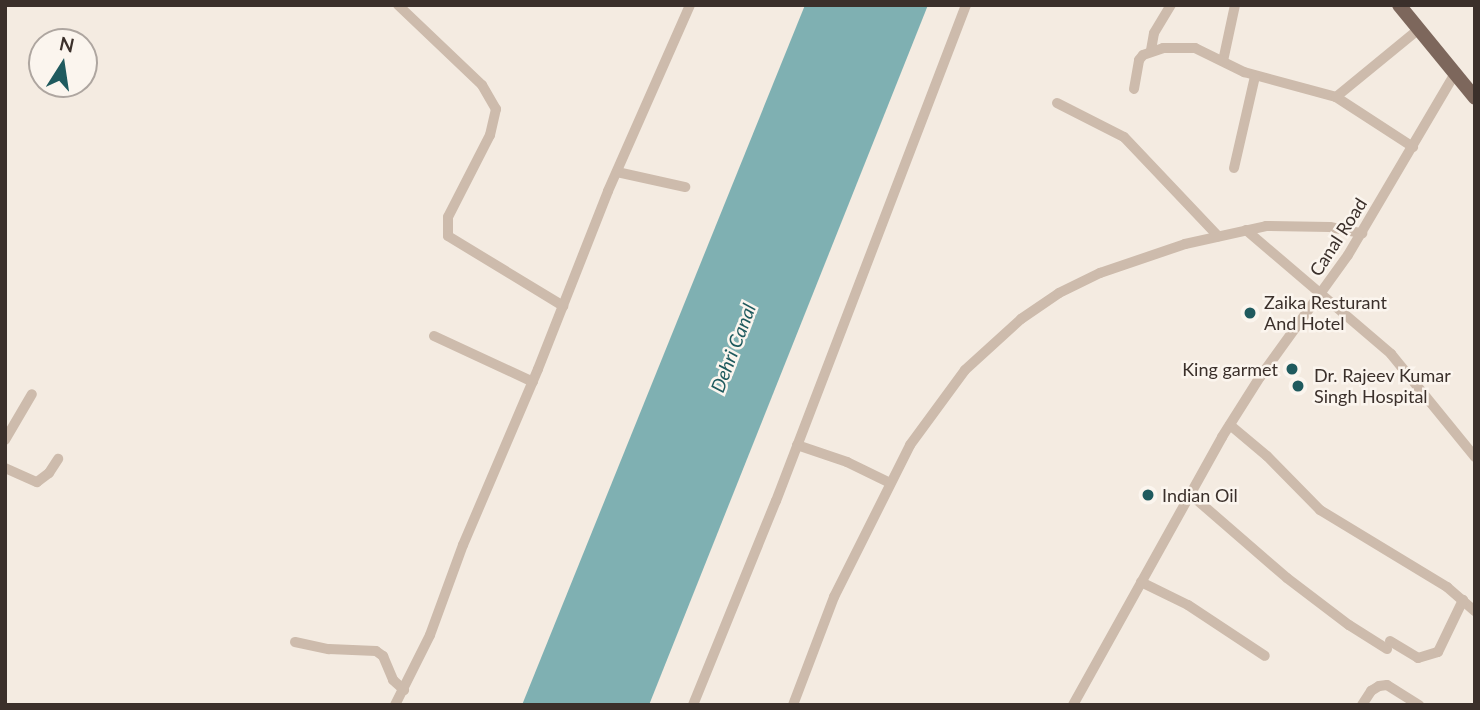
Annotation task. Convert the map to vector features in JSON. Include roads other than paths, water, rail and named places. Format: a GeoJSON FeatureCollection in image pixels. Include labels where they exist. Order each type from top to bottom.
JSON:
{"type":"FeatureCollection","features":[{"type":"Feature","properties":{"kind":"main road"},"geometry":{"type":"LineString","coordinates":[[1399,5],[1475,98]]}},
{"type":"Feature","properties":{"kind":"street"},"geometry":{"type":"LineString","coordinates":[[398,5],[482,85],[496,109],[491,135],[448,217],[448,236],[563,306]]}},
{"type":"Feature","properties":{"kind":"street"},"geometry":{"type":"LineString","coordinates":[[396,705],[430,635],[468,533],[533,382],[617,172],[690,5]]}},
{"type":"Feature","properties":{"kind":"street"},"geometry":{"type":"LineString","coordinates":[[693,705],[797,445],[966,5]]}},
{"type":"Feature","properties":{"kind":"street"},"geometry":{"type":"LineString","coordinates":[[1151,50],[1154,33],[1171,5]]}},
{"type":"Feature","properties":{"kind":"street"},"geometry":{"type":"LineString","coordinates":[[1223,61],[1235,5]]}},
{"type":"Feature","properties":{"kind":"street"},"geometry":{"type":"LineString","coordinates":[[1336,97],[1419,29]]}},
{"type":"Feature","properties":{"kind":"street"},"geometry":{"type":"LineString","coordinates":[[1134,89],[1139,60],[1151,50],[1195,48],[1255,76],[1336,97],[1413,147]]}},
{"type":"Feature","properties":{"kind":"street","name":"Canal Road"},"geometry":{"type":"LineString","coordinates":[[1073,705],[1230,425],[1260,377],[1362,233],[1455,73]]}},
{"type":"Feature","properties":{"kind":"street"},"geometry":{"type":"LineString","coordinates":[[1234,168],[1255,76]]}},
{"type":"Feature","properties":{"kind":"street"},"geometry":{"type":"LineString","coordinates":[[1057,103],[1124,137],[1218,236]]}},
{"type":"Feature","properties":{"kind":"street"},"geometry":{"type":"LineString","coordinates":[[617,172],[685,187]]}},
{"type":"Feature","properties":{"kind":"street"},"geometry":{"type":"LineString","coordinates":[[793,705],[834,597],[890,483],[928,417],[965,370],[1021,318],[1059,293],[1100,273],[1218,236],[1294,225],[1362,233]]}},
{"type":"Feature","properties":{"kind":"street"},"geometry":{"type":"LineString","coordinates":[[1246,230],[1322,292],[1391,354],[1475,457]]}},
{"type":"Feature","properties":{"kind":"street"},"geometry":{"type":"LineString","coordinates":[[434,337],[533,382]]}},
{"type":"Feature","properties":{"kind":"street"},"geometry":{"type":"LineString","coordinates":[[5,440],[32,394]]}},
{"type":"Feature","properties":{"kind":"street"},"geometry":{"type":"LineString","coordinates":[[1230,425],[1267,456],[1320,510],[1463,600],[1475,611]]}},
{"type":"Feature","properties":{"kind":"street"},"geometry":{"type":"LineString","coordinates":[[797,445],[847,462],[890,483]]}},
{"type":"Feature","properties":{"kind":"street"},"geometry":{"type":"LineString","coordinates":[[5,468],[37,481],[49,473],[58,459]]}},
{"type":"Feature","properties":{"kind":"street"},"geometry":{"type":"LineString","coordinates":[[1190,494],[1287,578],[1349,625],[1418,657],[1438,652],[1463,600]]}},
{"type":"Feature","properties":{"kind":"street"},"geometry":{"type":"LineString","coordinates":[[1141,582],[1188,605],[1265,656]]}},
{"type":"Feature","properties":{"kind":"street"},"geometry":{"type":"LineString","coordinates":[[295,642],[328,649],[376,651],[383,656],[393,680],[404,690]]}},
{"type":"Feature","properties":{"kind":"street"},"geometry":{"type":"LineString","coordinates":[[1362,705],[1378,685],[1387,685],[1419,705]]}},
{"type":"Feature","properties":{"kind":"water","name":"Dehri Canal"},"geometry":{"type":"Polygon","coordinates":[[[805,5],[928,5],[649,705],[522,705],[805,5]]]}},
{"type":"Feature","properties":{"kind":"place","name":"Zaika Resturant And Hotel"},"geometry":{"type":"Point","coordinates":[1250,313]}},
{"type":"Feature","properties":{"kind":"place","name":"King garmet"},"geometry":{"type":"Point","coordinates":[1292,369]}},
{"type":"Feature","properties":{"kind":"place","name":"Dr. Rajeev Kumar Singh Hospital"},"geometry":{"type":"Point","coordinates":[1298,386]}},
{"type":"Feature","properties":{"kind":"place","name":"Indian Oil"},"geometry":{"type":"Point","coordinates":[1148,495]}}]}
